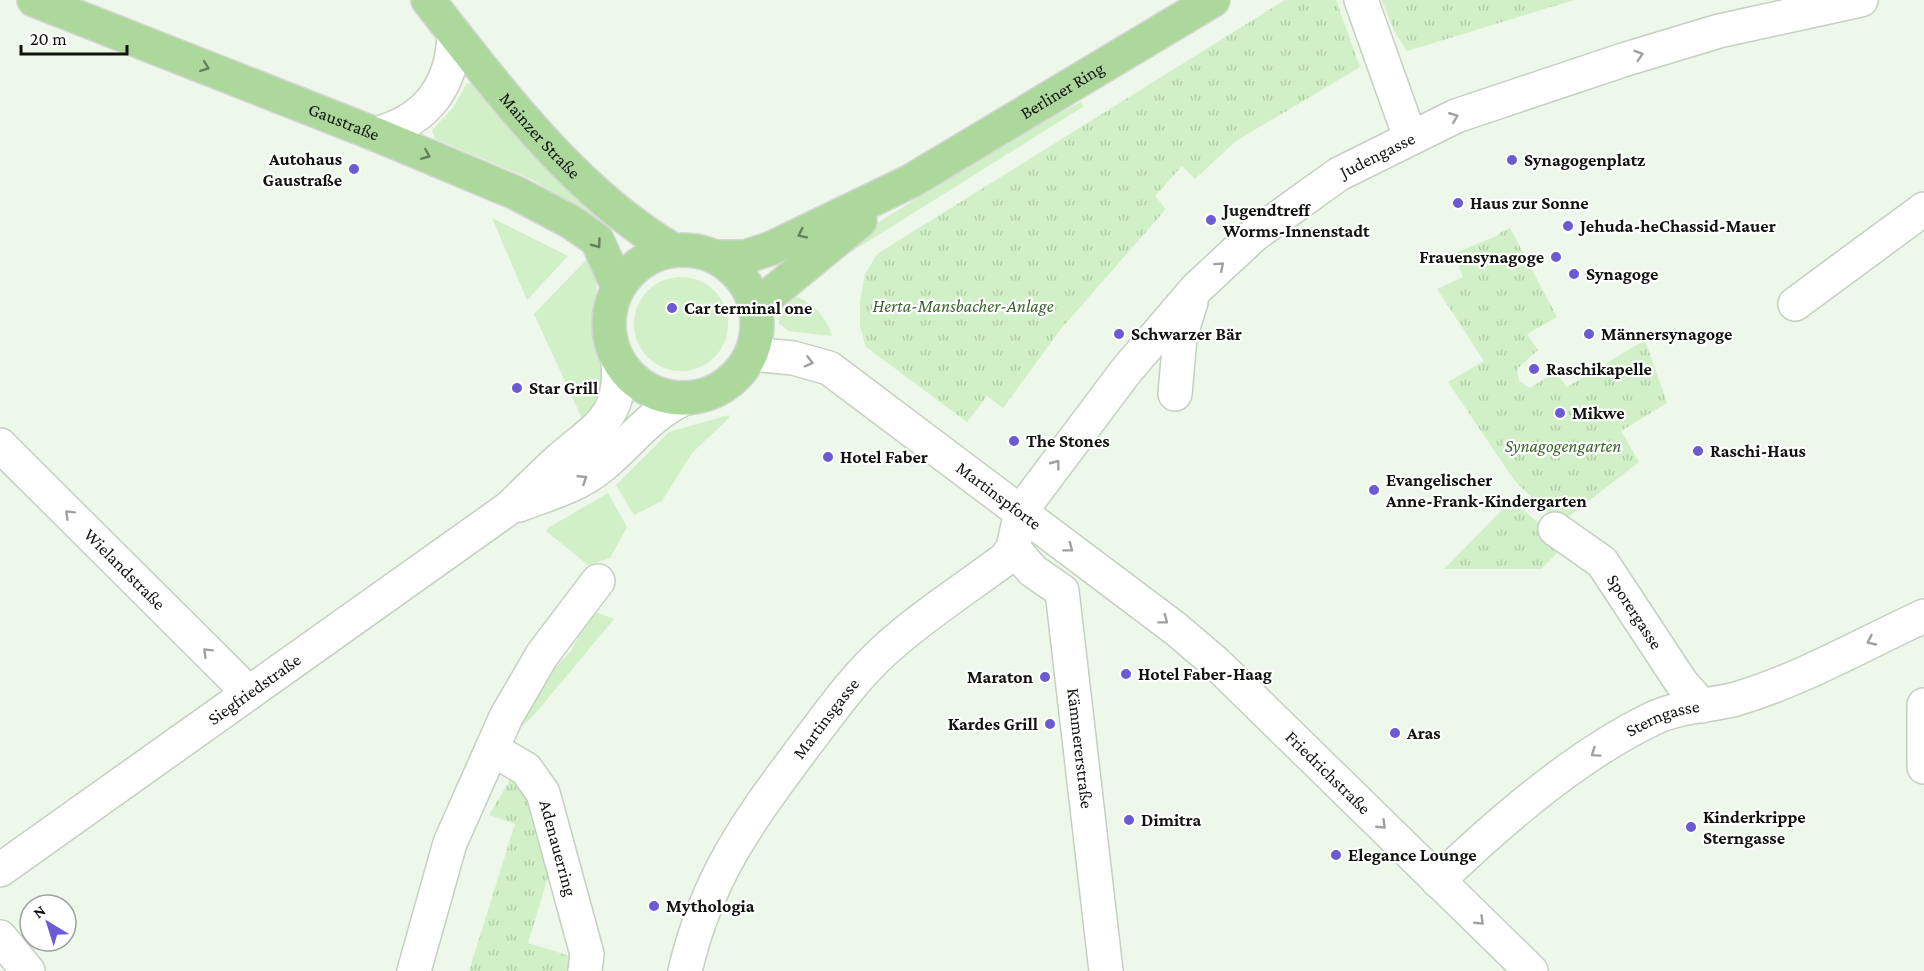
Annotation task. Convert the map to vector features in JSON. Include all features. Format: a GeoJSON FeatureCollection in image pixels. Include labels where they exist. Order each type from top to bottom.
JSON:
{"type":"FeatureCollection","features":[{"type":"Feature","properties":{"kind":"main road","name":"Gaustraße"},"geometry":{"type":"LineString","coordinates":[[34,0],[375,134],[516,193],[571,222],[597,240],[618,287]]}},
{"type":"Feature","properties":{"kind":"main road","name":"Mainzer Straße"},"geometry":{"type":"LineString","coordinates":[[428,0],[453,33],[580,178],[623,217],[673,250]]}},
{"type":"Feature","properties":{"kind":"main road","name":"Berliner Ring"},"geometry":{"type":"LineString","coordinates":[[717,257],[745,257],[772,248],[911,181],[1213,0]]}},
{"type":"Feature","properties":{"kind":"main road","name":"Berliner Ring"},"geometry":{"type":"LineString","coordinates":[[755,307],[790,276],[911,181]]}},
{"type":"Feature","properties":{"kind":"main road"},"geometry":{"type":"LineString","coordinates":[[673,250],[702,252],[717,257],[738,273],[746,284],[755,307],[757,331],[751,354],[735,378],[711,393],[683,399],[657,394],[635,381],[618,362],[611,344],[608,324],[611,305],[618,287],[636,266],[647,259],[673,250]]}},
{"type":"Feature","properties":{"kind":"street","name":"Judengasse"},"geometry":{"type":"LineString","coordinates":[[1021,511],[1126,371],[1196,289],[1254,235],[1301,198],[1339,174],[1455,116],[1634,56],[1719,31],[1861,0]]}},
{"type":"Feature","properties":{"kind":"street"},"geometry":{"type":"LineString","coordinates":[[1364,10],[1410,137]]}},
{"type":"Feature","properties":{"kind":"street"},"geometry":{"type":"LineString","coordinates":[[375,134],[396,129],[411,120],[439,91],[449,74],[453,54],[453,33]]}},
{"type":"Feature","properties":{"kind":"street"},"geometry":{"type":"LineString","coordinates":[[1794,304],[1924,209]]}},
{"type":"Feature","properties":{"kind":"street"},"geometry":{"type":"LineString","coordinates":[[1175,394],[1180,337],[1196,289]]}},
{"type":"Feature","properties":{"kind":"street","name":"Martinspforte"},"geometry":{"type":"LineString","coordinates":[[751,354],[794,358],[828,368],[947,459],[1118,584]]}},
{"type":"Feature","properties":{"kind":"street","name":"Siegfriedstraße"},"geometry":{"type":"LineString","coordinates":[[0,870],[509,508],[559,460],[604,423],[616,400],[620,381],[618,362]]}},
{"type":"Feature","properties":{"kind":"street","name":"Siegfriedstraße"},"geometry":{"type":"LineString","coordinates":[[509,508],[573,485],[608,461],[655,414],[683,399]]}},
{"type":"Feature","properties":{"kind":"street","name":"Wielandstraße"},"geometry":{"type":"LineString","coordinates":[[2,451],[249,693]]}},
{"type":"Feature","properties":{"kind":"street"},"geometry":{"type":"LineString","coordinates":[[1013,548],[1021,511]]}},
{"type":"Feature","properties":{"kind":"street","name":"Sporergasse"},"geometry":{"type":"LineString","coordinates":[[1556,529],[1602,562],[1681,682],[1702,706]]}},
{"type":"Feature","properties":{"kind":"street","name":"Martinsgasse"},"geometry":{"type":"LineString","coordinates":[[685,971],[706,898],[736,843],[756,810],[842,697],[888,648],[1005,559],[1013,548]]}},
{"type":"Feature","properties":{"kind":"street","name":"Kämmererstraße"},"geometry":{"type":"LineString","coordinates":[[1013,548],[1033,571],[1062,591],[1106,971]]}},
{"type":"Feature","properties":{"kind":"street"},"geometry":{"type":"LineString","coordinates":[[414,971],[450,843],[506,717],[542,656],[598,581]]}},
{"type":"Feature","properties":{"kind":"street","name":"Friedrichstraße"},"geometry":{"type":"LineString","coordinates":[[1118,584],[1217,664],[1531,971]]}},
{"type":"Feature","properties":{"kind":"street","name":"Sterngasse"},"geometry":{"type":"LineString","coordinates":[[1438,881],[1473,846],[1600,749],[1654,718],[1736,699],[1779,683],[1924,616]]}},
{"type":"Feature","properties":{"kind":"street","name":"Adenauerring"},"geometry":{"type":"LineString","coordinates":[[492,749],[526,769],[543,793],[588,954],[585,971]]}},
{"type":"Feature","properties":{"kind":"street"},"geometry":{"type":"LineString","coordinates":[[0,937],[28,971]]}},
{"type":"Feature","properties":{"kind":"green space","name":"Herta-Mansbacher-Anlage"},"geometry":{"type":"Polygon","coordinates":[[[1285,0],[1336,0],[1360,67],[1236,141],[1195,179],[1182,166],[1155,196],[1166,209],[1060,330],[1003,408],[987,396],[967,422],[866,347],[860,326],[860,301],[865,274],[877,254],[1285,0]]]}},
{"type":"Feature","properties":{"kind":"green space"},"geometry":{"type":"Polygon","coordinates":[[[1382,0],[1574,0],[1407,51],[1394,31],[1382,0]]]}},
{"type":"Feature","properties":{"kind":"green space"},"geometry":{"type":"Polygon","coordinates":[[[467,83],[474,84],[604,217],[596,225],[531,179],[435,139],[432,130],[453,108],[467,83]]]}},
{"type":"Feature","properties":{"kind":"green space"},"geometry":{"type":"Polygon","coordinates":[[[1081,102],[1084,106],[832,264],[874,225],[1030,128],[1081,102]]]}},
{"type":"Feature","properties":{"kind":"green space"},"geometry":{"type":"Polygon","coordinates":[[[492,218],[568,256],[527,300],[492,218]]]}},
{"type":"Feature","properties":{"kind":"green space","name":"Synagogengarten"},"geometry":{"type":"Polygon","coordinates":[[[1510,228],[1557,317],[1527,334],[1538,350],[1517,369],[1519,381],[1530,388],[1555,372],[1567,387],[1645,340],[1667,403],[1621,431],[1639,462],[1559,524],[1514,480],[1448,382],[1484,361],[1437,289],[1463,277],[1453,254],[1499,235],[1510,228]]]}},
{"type":"Feature","properties":{"kind":"green space"},"geometry":{"type":"Polygon","coordinates":[[[588,258],[597,276],[595,322],[603,362],[602,398],[585,425],[534,314],[588,258]]]}},
{"type":"Feature","properties":{"kind":"green space"},"geometry":{"type":"Polygon","coordinates":[[[681,277],[699,281],[714,291],[724,306],[728,324],[724,342],[714,357],[699,367],[681,371],[663,367],[648,357],[638,342],[634,324],[638,306],[648,291],[663,281],[681,277]]]}},
{"type":"Feature","properties":{"kind":"green space"},"geometry":{"type":"Polygon","coordinates":[[[790,295],[804,300],[817,310],[832,336],[789,331],[779,324],[779,310],[790,295]]]}},
{"type":"Feature","properties":{"kind":"green space"},"geometry":{"type":"Polygon","coordinates":[[[729,415],[729,418],[692,453],[662,501],[634,515],[616,485],[669,432],[729,415]]]}},
{"type":"Feature","properties":{"kind":"green space"},"geometry":{"type":"Polygon","coordinates":[[[608,493],[627,527],[610,558],[588,565],[546,531],[608,493]]]}},
{"type":"Feature","properties":{"kind":"green space"},"geometry":{"type":"Polygon","coordinates":[[[1512,500],[1564,546],[1541,569],[1444,569],[1512,500]]]}},
{"type":"Feature","properties":{"kind":"green space"},"geometry":{"type":"Polygon","coordinates":[[[593,611],[614,619],[534,715],[517,731],[527,695],[571,651],[593,611]]]}},
{"type":"Feature","properties":{"kind":"green space"},"geometry":{"type":"Polygon","coordinates":[[[518,777],[526,779],[551,867],[528,943],[573,957],[572,971],[469,971],[515,824],[489,815],[510,780],[518,777]]]}},
{"type":"Feature","properties":{"kind":"place","name":"Synagogenplatz"},"geometry":{"type":"Point","coordinates":[1512,160]}},
{"type":"Feature","properties":{"kind":"place","name":"Autohaus Gaustraße"},"geometry":{"type":"Point","coordinates":[354,169]}},
{"type":"Feature","properties":{"kind":"place","name":"Haus zur Sonne"},"geometry":{"type":"Point","coordinates":[1458,203]}},
{"type":"Feature","properties":{"kind":"place","name":"Jugendtreff Worms-Innenstadt"},"geometry":{"type":"Point","coordinates":[1211,220]}},
{"type":"Feature","properties":{"kind":"place","name":"Jehuda-heChassid-Mauer"},"geometry":{"type":"Point","coordinates":[1568,226]}},
{"type":"Feature","properties":{"kind":"place","name":"Frauensynagoge"},"geometry":{"type":"Point","coordinates":[1556,257]}},
{"type":"Feature","properties":{"kind":"place","name":"Synagoge"},"geometry":{"type":"Point","coordinates":[1574,274]}},
{"type":"Feature","properties":{"kind":"place","name":"Car terminal one"},"geometry":{"type":"Point","coordinates":[672,308]}},
{"type":"Feature","properties":{"kind":"place","name":"Schwarzer Bär"},"geometry":{"type":"Point","coordinates":[1119,334]}},
{"type":"Feature","properties":{"kind":"place","name":"Männersynagoge"},"geometry":{"type":"Point","coordinates":[1589,334]}},
{"type":"Feature","properties":{"kind":"place","name":"Raschikapelle"},"geometry":{"type":"Point","coordinates":[1534,369]}},
{"type":"Feature","properties":{"kind":"place","name":"Star Grill"},"geometry":{"type":"Point","coordinates":[517,388]}},
{"type":"Feature","properties":{"kind":"place","name":"Mikwe"},"geometry":{"type":"Point","coordinates":[1560,413]}},
{"type":"Feature","properties":{"kind":"place","name":"The Stones"},"geometry":{"type":"Point","coordinates":[1014,441]}},
{"type":"Feature","properties":{"kind":"place","name":"Raschi-Haus"},"geometry":{"type":"Point","coordinates":[1698,451]}},
{"type":"Feature","properties":{"kind":"place","name":"Hotel Faber"},"geometry":{"type":"Point","coordinates":[828,457]}},
{"type":"Feature","properties":{"kind":"place","name":"Evangelischer Anne-Frank-Kindergarten"},"geometry":{"type":"Point","coordinates":[1374,490]}},
{"type":"Feature","properties":{"kind":"place","name":"Hotel Faber-Haag"},"geometry":{"type":"Point","coordinates":[1126,674]}},
{"type":"Feature","properties":{"kind":"place","name":"Maraton"},"geometry":{"type":"Point","coordinates":[1045,677]}},
{"type":"Feature","properties":{"kind":"place","name":"Kardes Grill"},"geometry":{"type":"Point","coordinates":[1050,724]}},
{"type":"Feature","properties":{"kind":"place","name":"Aras"},"geometry":{"type":"Point","coordinates":[1395,733]}},
{"type":"Feature","properties":{"kind":"place","name":"Dimitra"},"geometry":{"type":"Point","coordinates":[1129,820]}},
{"type":"Feature","properties":{"kind":"place","name":"Kinderkrippe Sterngasse"},"geometry":{"type":"Point","coordinates":[1691,827]}},
{"type":"Feature","properties":{"kind":"place","name":"Elegance Lounge"},"geometry":{"type":"Point","coordinates":[1336,855]}},
{"type":"Feature","properties":{"kind":"place","name":"Mythologia"},"geometry":{"type":"Point","coordinates":[654,906]}}]}
